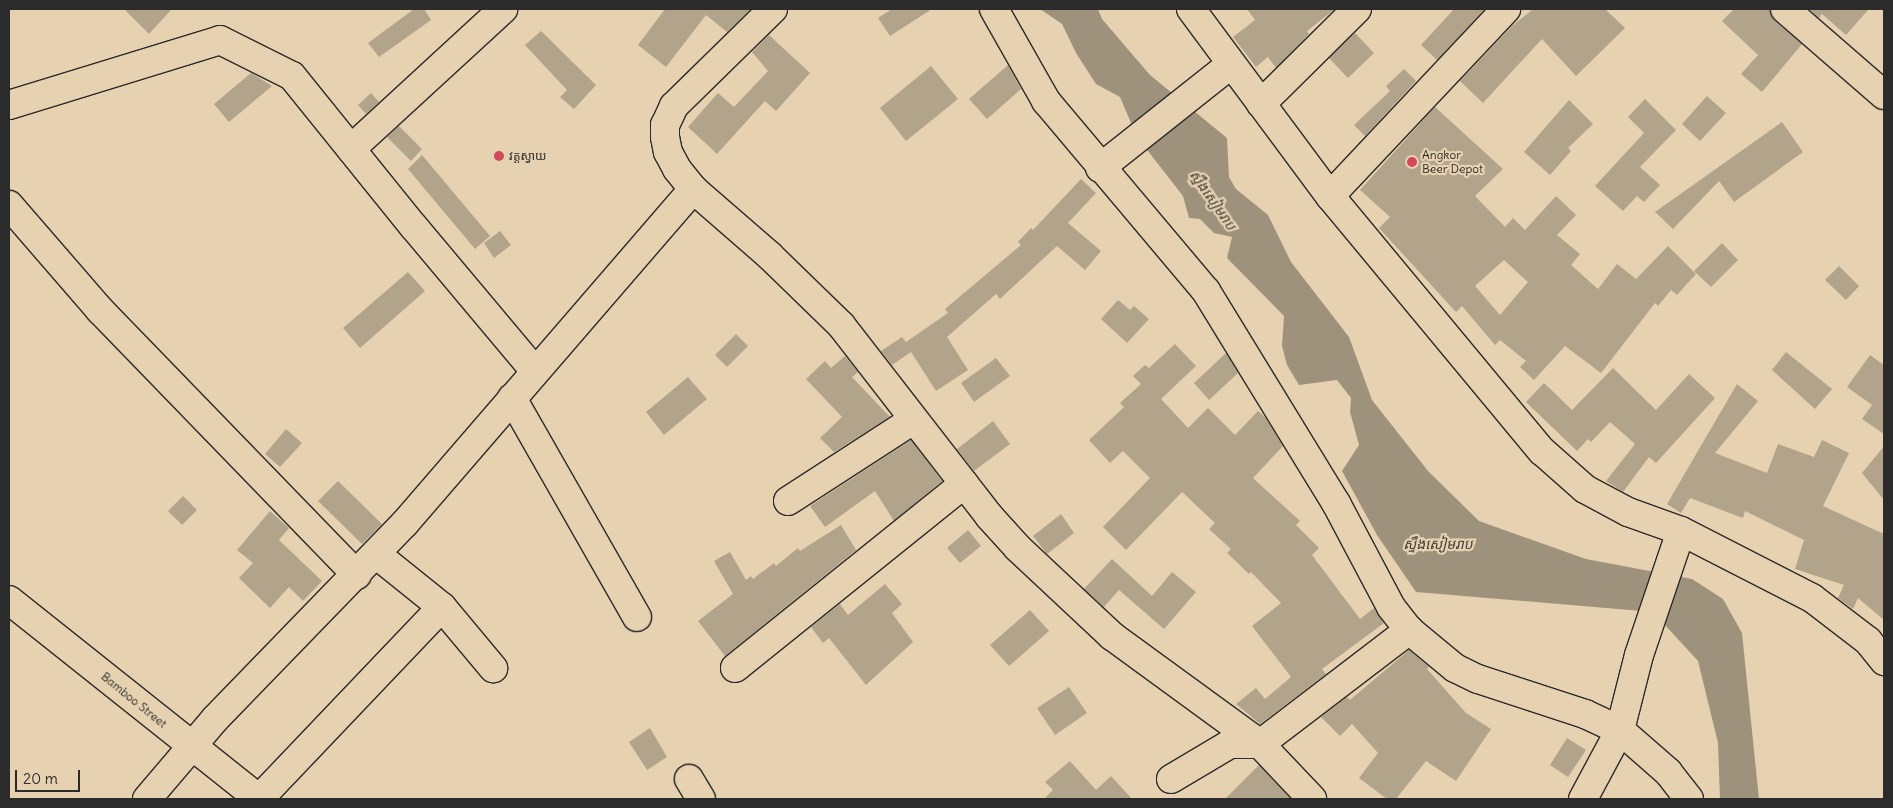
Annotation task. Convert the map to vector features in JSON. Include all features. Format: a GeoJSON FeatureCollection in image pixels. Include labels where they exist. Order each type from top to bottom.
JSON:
{"type":"FeatureCollection","features":[{"type":"Feature","properties":{"kind":"street"},"geometry":{"type":"LineString","coordinates":[[351,149],[503,9]]}},
{"type":"Feature","properties":{"kind":"street"},"geometry":{"type":"LineString","coordinates":[[773,9],[681,96],[669,114],[665,125],[668,152],[693,189],[770,256],[840,325],[964,484],[1018,548],[1112,636],[1260,744],[1312,799]]}},
{"type":"Feature","properties":{"kind":"street"},"geometry":{"type":"LineString","coordinates":[[994,9],[1046,101],[1109,160],[1206,291],[1336,503],[1391,607],[1409,630],[1456,668],[1478,679],[1585,714],[1620,730],[1668,772],[1689,799]]}},
{"type":"Feature","properties":{"kind":"street"},"geometry":{"type":"LineString","coordinates":[[1191,9],[1330,196],[1542,452],[1585,489],[1628,512],[1681,531],[1812,598],[1868,641],[1884,661]]}},
{"type":"Feature","properties":{"kind":"street"},"geometry":{"type":"LineString","coordinates":[[1261,104],[1357,9]]}},
{"type":"Feature","properties":{"kind":"street"},"geometry":{"type":"LineString","coordinates":[[1330,196],[1506,9]]}},
{"type":"Feature","properties":{"kind":"street"},"geometry":{"type":"LineString","coordinates":[[1785,9],[1884,95]]}},
{"type":"Feature","properties":{"kind":"street"},"geometry":{"type":"LineString","coordinates":[[9,105],[220,40],[292,76],[535,371]]}},
{"type":"Feature","properties":{"kind":"street"},"geometry":{"type":"LineString","coordinates":[[1109,160],[1203,84],[1231,64]]}},
{"type":"Feature","properties":{"kind":"street"},"geometry":{"type":"LineString","coordinates":[[147,799],[255,676],[376,554],[693,189]]}},
{"type":"Feature","properties":{"kind":"street"},"geometry":{"type":"LineString","coordinates":[[9,206],[100,310],[357,575]]}},
{"type":"Feature","properties":{"kind":"street"},"geometry":{"type":"LineString","coordinates":[[512,398],[637,617]]}},
{"type":"Feature","properties":{"kind":"street"},"geometry":{"type":"LineString","coordinates":[[788,501],[913,420]]}},
{"type":"Feature","properties":{"kind":"street"},"geometry":{"type":"LineString","coordinates":[[735,668],[964,484]]}},
{"type":"Feature","properties":{"kind":"street"},"geometry":{"type":"LineString","coordinates":[[1583,799],[1620,730],[1639,655],[1669,558],[1681,531]]}},
{"type":"Feature","properties":{"kind":"street"},"geometry":{"type":"LineString","coordinates":[[376,554],[442,608],[493,668]]}},
{"type":"Feature","properties":{"kind":"street","name":"Bamboo Street"},"geometry":{"type":"LineString","coordinates":[[9,600],[259,799]]}},
{"type":"Feature","properties":{"kind":"street"},"geometry":{"type":"LineString","coordinates":[[259,799],[442,608]]}},
{"type":"Feature","properties":{"kind":"street"},"geometry":{"type":"LineString","coordinates":[[1171,779],[1230,744],[1260,744],[1409,630]]}},
{"type":"Feature","properties":{"kind":"water","name":"ស្ទឹងសៀមរាប"},"geometry":{"type":"Polygon","coordinates":[[[1040,9],[1098,9],[1102,19],[1150,75],[1227,138],[1229,177],[1236,189],[1268,215],[1291,262],[1349,337],[1372,400],[1428,471],[1479,521],[1586,559],[1692,579],[1723,599],[1742,633],[1759,799],[1720,799],[1718,743],[1698,661],[1653,612],[1416,592],[1377,535],[1342,471],[1359,445],[1350,412],[1351,398],[1337,380],[1299,385],[1287,365],[1282,346],[1284,316],[1227,258],[1232,237],[1214,233],[1200,219],[1189,218],[1183,196],[1137,137],[1120,97],[1096,84],[1076,53],[1062,24],[1040,9]]]}},
{"type":"Feature","properties":{"kind":"building"},"geometry":{"type":"Polygon","coordinates":[[[124,9],[172,9],[149,34],[124,9]]]}},
{"type":"Feature","properties":{"kind":"building"},"geometry":{"type":"Polygon","coordinates":[[[414,9],[424,9],[431,20],[379,57],[368,43],[414,9]]]}},
{"type":"Feature","properties":{"kind":"building"},"geometry":{"type":"Polygon","coordinates":[[[665,9],[751,9],[727,32],[706,15],[666,67],[638,45],[665,9]]]}},
{"type":"Feature","properties":{"kind":"building"},"geometry":{"type":"Polygon","coordinates":[[[892,9],[932,9],[890,36],[878,18],[892,9]]]}},
{"type":"Feature","properties":{"kind":"building"},"geometry":{"type":"Polygon","coordinates":[[[1247,9],[1335,9],[1307,31],[1309,34],[1276,68],[1268,57],[1256,67],[1233,37],[1255,20],[1247,9]]]}},
{"type":"Feature","properties":{"kind":"building"},"geometry":{"type":"Polygon","coordinates":[[[1454,9],[1485,9],[1437,60],[1421,45],[1454,9]]]}},
{"type":"Feature","properties":{"kind":"building"},"geometry":{"type":"Polygon","coordinates":[[[1533,9],[1605,9],[1625,28],[1576,76],[1542,39],[1483,103],[1460,81],[1512,26],[1533,9]]]}},
{"type":"Feature","properties":{"kind":"building"},"geometry":{"type":"Polygon","coordinates":[[[1734,9],[1770,9],[1775,21],[1802,44],[1762,92],[1741,74],[1758,55],[1722,21],[1734,9]]]}},
{"type":"Feature","properties":{"kind":"building"},"geometry":{"type":"Polygon","coordinates":[[[1809,9],[1869,9],[1846,35],[1822,14],[1819,18],[1809,9]]]}},
{"type":"Feature","properties":{"kind":"building"},"geometry":{"type":"Polygon","coordinates":[[[541,31],[596,85],[574,109],[560,97],[567,90],[525,45],[541,31]]]}},
{"type":"Feature","properties":{"kind":"building"},"geometry":{"type":"Polygon","coordinates":[[[1355,33],[1374,53],[1348,78],[1329,58],[1355,33]]]}},
{"type":"Feature","properties":{"kind":"building"},"geometry":{"type":"Polygon","coordinates":[[[769,35],[810,73],[776,111],[765,101],[717,154],[688,127],[718,93],[734,107],[768,71],[752,52],[769,35]]]}},
{"type":"Feature","properties":{"kind":"building"},"geometry":{"type":"Polygon","coordinates":[[[1008,65],[1021,89],[987,119],[969,99],[1008,65]]]}},
{"type":"Feature","properties":{"kind":"building"},"geometry":{"type":"Polygon","coordinates":[[[931,66],[958,99],[906,141],[880,108],[931,66]]]}},
{"type":"Feature","properties":{"kind":"building"},"geometry":{"type":"Polygon","coordinates":[[[1404,69],[1416,81],[1365,136],[1354,125],[1390,91],[1386,86],[1404,69]]]}},
{"type":"Feature","properties":{"kind":"building"},"geometry":{"type":"Polygon","coordinates":[[[251,73],[272,86],[229,122],[214,104],[251,73]]]}},
{"type":"Feature","properties":{"kind":"building"},"geometry":{"type":"Polygon","coordinates":[[[371,93],[379,102],[366,114],[358,105],[371,93]]]}},
{"type":"Feature","properties":{"kind":"building"},"geometry":{"type":"Polygon","coordinates":[[[1707,96],[1726,113],[1700,141],[1682,124],[1707,96]]]}},
{"type":"Feature","properties":{"kind":"building"},"geometry":{"type":"Polygon","coordinates":[[[1645,99],[1676,130],[1640,167],[1660,185],[1644,202],[1637,196],[1623,211],[1595,186],[1644,133],[1628,117],[1645,99]]]}},
{"type":"Feature","properties":{"kind":"building"},"geometry":{"type":"Polygon","coordinates":[[[1569,100],[1593,124],[1568,148],[1571,151],[1550,175],[1524,152],[1569,100]]]}},
{"type":"Feature","properties":{"kind":"building"},"geometry":{"type":"Polygon","coordinates":[[[1435,107],[1503,169],[1475,196],[1505,227],[1513,218],[1525,230],[1556,196],[1576,215],[1557,235],[1580,254],[1571,265],[1598,289],[1617,264],[1636,279],[1668,246],[1696,274],[1677,295],[1671,290],[1658,306],[1655,303],[1601,373],[1565,346],[1534,380],[1520,367],[1526,361],[1500,340],[1495,345],[1462,306],[1456,312],[1379,228],[1390,217],[1360,190],[1435,107]],[[1504,260],[1475,286],[1500,315],[1528,282],[1504,260]]]}},
{"type":"Feature","properties":{"kind":"building"},"geometry":{"type":"Polygon","coordinates":[[[1782,122],[1803,152],[1734,202],[1719,181],[1673,229],[1655,212],[1782,122]]]}},
{"type":"Feature","properties":{"kind":"building"},"geometry":{"type":"Polygon","coordinates":[[[399,126],[422,149],[411,161],[387,137],[399,126]]]}},
{"type":"Feature","properties":{"kind":"building"},"geometry":{"type":"Polygon","coordinates":[[[422,155],[490,236],[475,249],[408,169],[422,155]]]}},
{"type":"Feature","properties":{"kind":"building"},"geometry":{"type":"Polygon","coordinates":[[[1081,179],[1096,193],[1068,223],[1101,251],[1085,270],[1057,246],[1000,299],[996,294],[947,337],[968,370],[936,391],[911,352],[892,365],[881,351],[902,337],[906,342],[948,313],[945,309],[1021,245],[1018,242],[1031,228],[1033,230],[1081,179]]]}},
{"type":"Feature","properties":{"kind":"building"},"geometry":{"type":"Polygon","coordinates":[[[500,231],[511,245],[494,258],[484,243],[500,231]]]}},
{"type":"Feature","properties":{"kind":"building"},"geometry":{"type":"Polygon","coordinates":[[[1722,243],[1738,260],[1711,287],[1694,271],[1722,243]]]}},
{"type":"Feature","properties":{"kind":"building"},"geometry":{"type":"Polygon","coordinates":[[[1839,266],[1859,286],[1846,300],[1825,280],[1839,266]]]}},
{"type":"Feature","properties":{"kind":"building"},"geometry":{"type":"Polygon","coordinates":[[[408,272],[425,291],[360,348],[343,328],[408,272]]]}},
{"type":"Feature","properties":{"kind":"building"},"geometry":{"type":"Polygon","coordinates":[[[1118,300],[1130,310],[1134,306],[1149,319],[1127,343],[1101,319],[1118,300]]]}},
{"type":"Feature","properties":{"kind":"building"},"geometry":{"type":"Polygon","coordinates":[[[736,334],[748,346],[727,367],[715,355],[736,334]]]}},
{"type":"Feature","properties":{"kind":"building"},"geometry":{"type":"Polygon","coordinates":[[[1175,344],[1196,366],[1161,399],[1188,428],[1208,408],[1235,435],[1258,411],[1265,417],[1283,446],[1253,478],[1300,521],[1296,525],[1319,548],[1312,555],[1360,619],[1374,608],[1384,623],[1322,669],[1326,674],[1260,724],[1236,704],[1256,688],[1265,699],[1291,677],[1252,626],[1281,603],[1251,572],[1249,574],[1227,553],[1231,549],[1209,529],[1215,523],[1182,492],[1126,550],[1103,527],[1150,478],[1123,451],[1110,463],[1089,440],[1124,407],[1120,403],[1141,384],[1133,376],[1145,365],[1149,368],[1175,344]]]}},
{"type":"Feature","properties":{"kind":"building"},"geometry":{"type":"Polygon","coordinates":[[[1786,352],[1832,389],[1815,409],[1772,370],[1786,352]]]}},
{"type":"Feature","properties":{"kind":"building"},"geometry":{"type":"Polygon","coordinates":[[[1226,353],[1238,373],[1209,400],[1194,383],[1226,353]]]}},
{"type":"Feature","properties":{"kind":"building"},"geometry":{"type":"Polygon","coordinates":[[[1870,355],[1884,365],[1884,434],[1862,419],[1872,405],[1847,387],[1870,355]]]}},
{"type":"Feature","properties":{"kind":"building"},"geometry":{"type":"Polygon","coordinates":[[[845,356],[858,372],[852,377],[890,417],[834,452],[820,438],[842,417],[806,379],[825,361],[831,368],[845,356]]]}},
{"type":"Feature","properties":{"kind":"building"},"geometry":{"type":"Polygon","coordinates":[[[996,358],[1010,376],[974,402],[961,383],[996,358]]]}},
{"type":"Feature","properties":{"kind":"building"},"geometry":{"type":"Polygon","coordinates":[[[1613,368],[1656,410],[1689,374],[1715,398],[1656,463],[1649,457],[1623,492],[1606,481],[1635,444],[1610,422],[1591,442],[1588,439],[1577,451],[1526,402],[1544,383],[1572,410],[1613,368]]]}},
{"type":"Feature","properties":{"kind":"building"},"geometry":{"type":"Polygon","coordinates":[[[688,377],[707,399],[664,435],[646,412],[688,377]]]}},
{"type":"Feature","properties":{"kind":"building"},"geometry":{"type":"Polygon","coordinates":[[[1737,384],[1758,401],[1715,453],[1767,473],[1778,444],[1814,457],[1822,440],[1849,453],[1823,506],[1884,534],[1884,620],[1858,598],[1853,609],[1838,598],[1844,585],[1795,569],[1804,540],[1745,511],[1743,518],[1690,498],[1681,513],[1667,504],[1737,384]]]}},
{"type":"Feature","properties":{"kind":"building"},"geometry":{"type":"Polygon","coordinates":[[[993,421],[1010,444],[974,471],[957,449],[993,421]]]}},
{"type":"Feature","properties":{"kind":"building"},"geometry":{"type":"Polygon","coordinates":[[[286,429],[302,443],[280,467],[265,454],[286,429]]]}},
{"type":"Feature","properties":{"kind":"building"},"geometry":{"type":"Polygon","coordinates":[[[911,440],[942,481],[894,521],[875,491],[825,527],[810,506],[911,440]]]}},
{"type":"Feature","properties":{"kind":"building"},"geometry":{"type":"Polygon","coordinates":[[[1884,446],[1884,500],[1862,473],[1884,446]]]}},
{"type":"Feature","properties":{"kind":"building"},"geometry":{"type":"Polygon","coordinates":[[[338,481],[382,524],[362,544],[318,501],[338,481]]]}},
{"type":"Feature","properties":{"kind":"building"},"geometry":{"type":"Polygon","coordinates":[[[183,496],[197,510],[182,525],[168,511],[183,496]]]}},
{"type":"Feature","properties":{"kind":"building"},"geometry":{"type":"Polygon","coordinates":[[[270,511],[289,528],[279,540],[322,581],[303,601],[289,587],[270,608],[239,578],[253,563],[237,550],[270,511]]]}},
{"type":"Feature","properties":{"kind":"building"},"geometry":{"type":"Polygon","coordinates":[[[1061,514],[1074,533],[1047,554],[1033,536],[1061,514]]]}},
{"type":"Feature","properties":{"kind":"building"},"geometry":{"type":"Polygon","coordinates":[[[841,525],[856,550],[725,656],[698,621],[733,594],[714,561],[730,552],[746,580],[751,576],[753,579],[774,563],[776,566],[798,548],[800,551],[841,525]]]}},
{"type":"Feature","properties":{"kind":"building"},"geometry":{"type":"Polygon","coordinates":[[[968,530],[981,546],[960,563],[947,548],[968,530]]]}},
{"type":"Feature","properties":{"kind":"building"},"geometry":{"type":"Polygon","coordinates":[[[1112,559],[1152,596],[1172,572],[1196,592],[1164,629],[1119,590],[1104,607],[1084,589],[1112,559]]]}},
{"type":"Feature","properties":{"kind":"building"},"geometry":{"type":"Polygon","coordinates":[[[885,584],[902,604],[892,613],[913,642],[866,685],[829,638],[823,643],[811,627],[840,604],[848,615],[885,584]]]}},
{"type":"Feature","properties":{"kind":"building"},"geometry":{"type":"Polygon","coordinates":[[[1030,610],[1049,631],[1009,666],[990,645],[1030,610]]]}},
{"type":"Feature","properties":{"kind":"building"},"geometry":{"type":"Polygon","coordinates":[[[1409,650],[1429,667],[1427,669],[1466,713],[1491,729],[1456,781],[1426,761],[1396,799],[1387,799],[1359,778],[1378,753],[1352,724],[1340,736],[1321,717],[1347,697],[1350,700],[1409,650]]]}},
{"type":"Feature","properties":{"kind":"building"},"geometry":{"type":"Polygon","coordinates":[[[1069,687],[1087,713],[1055,735],[1037,708],[1069,687]]]}},
{"type":"Feature","properties":{"kind":"building"},"geometry":{"type":"Polygon","coordinates":[[[650,728],[667,757],[647,770],[629,742],[650,728]]]}},
{"type":"Feature","properties":{"kind":"building"},"geometry":{"type":"Polygon","coordinates":[[[1567,738],[1586,750],[1568,777],[1550,765],[1567,738]]]}},
{"type":"Feature","properties":{"kind":"building"},"geometry":{"type":"Polygon","coordinates":[[[1070,761],[1096,790],[1111,776],[1132,799],[1044,799],[1053,790],[1045,782],[1070,761]]]}},
{"type":"Feature","properties":{"kind":"building"},"geometry":{"type":"Polygon","coordinates":[[[1259,765],[1291,799],[1225,799],[1259,765]]]}},
{"type":"Feature","properties":{"kind":"place","name":"វត្តស្វាយ"},"geometry":{"type":"Point","coordinates":[499,156]}},
{"type":"Feature","properties":{"kind":"place","name":"Angkor Beer Depot"},"geometry":{"type":"Point","coordinates":[1412,162]}}]}
